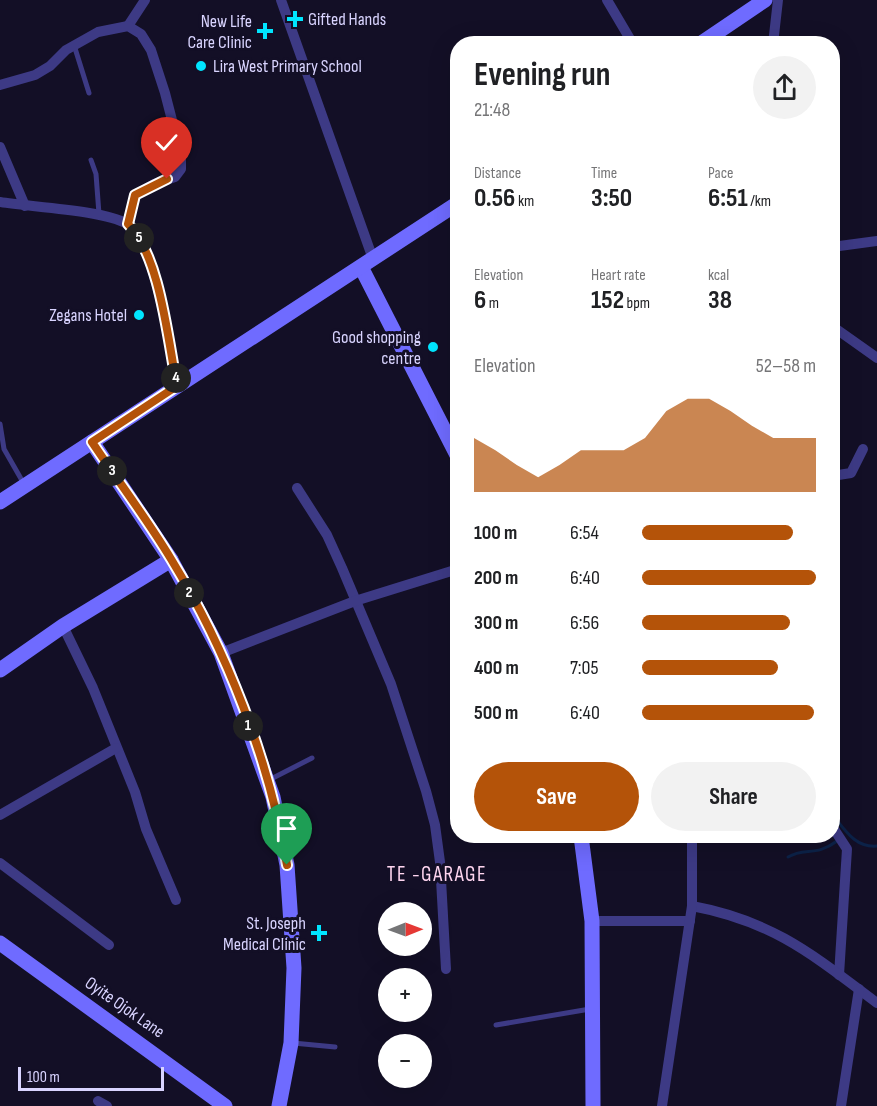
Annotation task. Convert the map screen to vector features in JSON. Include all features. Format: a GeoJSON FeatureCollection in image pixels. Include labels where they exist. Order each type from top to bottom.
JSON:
{"type":"FeatureCollection","features":[{"type":"Feature","properties":{"kind":"street"},"geometry":{"type":"LineString","coordinates":[[128,26],[146,0]]}},
{"type":"Feature","properties":{"kind":"street"},"geometry":{"type":"LineString","coordinates":[[281,0],[367,263],[450,440]]}},
{"type":"Feature","properties":{"kind":"street"},"geometry":{"type":"LineString","coordinates":[[607,0],[628,36]]}},
{"type":"Feature","properties":{"kind":"street"},"geometry":{"type":"LineString","coordinates":[[712,36],[765,0]]}},
{"type":"Feature","properties":{"kind":"street"},"geometry":{"type":"LineString","coordinates":[[774,36],[778,0]]}},
{"type":"Feature","properties":{"kind":"street"},"geometry":{"type":"LineString","coordinates":[[0,85],[35,75],[74,45],[112,27],[128,26],[137,30],[151,50],[165,93],[182,165],[175,177],[154,184],[135,195],[128,224]]}},
{"type":"Feature","properties":{"kind":"street"},"geometry":{"type":"LineString","coordinates":[[0,147],[24,206]]}},
{"type":"Feature","properties":{"kind":"street"},"geometry":{"type":"LineString","coordinates":[[0,202],[100,216],[128,224],[142,243],[151,264],[177,386]]}},
{"type":"Feature","properties":{"kind":"street"},"geometry":{"type":"LineString","coordinates":[[0,502],[450,208]]}},
{"type":"Feature","properties":{"kind":"street"},"geometry":{"type":"LineString","coordinates":[[840,246],[877,241]]}},
{"type":"Feature","properties":{"kind":"street"},"geometry":{"type":"LineString","coordinates":[[840,332],[877,358]]}},
{"type":"Feature","properties":{"kind":"street"},"geometry":{"type":"LineString","coordinates":[[92,442],[171,560],[221,653],[267,780],[282,835],[292,912],[294,968],[291,1043],[279,1106]]}},
{"type":"Feature","properties":{"kind":"street"},"geometry":{"type":"LineString","coordinates":[[840,475],[851,473],[863,449]]}},
{"type":"Feature","properties":{"kind":"street"},"geometry":{"type":"LineString","coordinates":[[297,488],[327,535],[391,684],[435,825],[446,969]]}},
{"type":"Feature","properties":{"kind":"street"},"geometry":{"type":"LineString","coordinates":[[0,670],[63,626],[171,560]]}},
{"type":"Feature","properties":{"kind":"street"},"geometry":{"type":"LineString","coordinates":[[221,653],[355,601],[450,571]]}},
{"type":"Feature","properties":{"kind":"street"},"geometry":{"type":"LineString","coordinates":[[63,626],[93,688],[176,900]]}},
{"type":"Feature","properties":{"kind":"street"},"geometry":{"type":"LineString","coordinates":[[0,815],[116,748]]}},
{"type":"Feature","properties":{"kind":"street"},"geometry":{"type":"LineString","coordinates":[[839,975],[847,849],[840,838]]}},
{"type":"Feature","properties":{"kind":"street"},"geometry":{"type":"LineString","coordinates":[[582,843],[591,921],[594,1008],[593,1106]]}},
{"type":"Feature","properties":{"kind":"street"},"geometry":{"type":"LineString","coordinates":[[662,1106],[692,906],[692,843]]}},
{"type":"Feature","properties":{"kind":"street"},"geometry":{"type":"LineString","coordinates":[[0,863],[109,945]]}},
{"type":"Feature","properties":{"kind":"street"},"geometry":{"type":"LineString","coordinates":[[692,906],[730,913],[759,924],[810,953],[877,1003]]}},
{"type":"Feature","properties":{"kind":"street"},"geometry":{"type":"LineString","coordinates":[[591,921],[690,921]]}},
{"type":"Feature","properties":{"kind":"street","name":"Oyite Ojok Lane"},"geometry":{"type":"LineString","coordinates":[[0,943],[225,1106]]}},
{"type":"Feature","properties":{"kind":"street"},"geometry":{"type":"LineString","coordinates":[[841,1106],[859,990]]}},
{"type":"Feature","properties":{"kind":"lane"},"geometry":{"type":"LineString","coordinates":[[74,45],[89,93]]}},
{"type":"Feature","properties":{"kind":"lane"},"geometry":{"type":"LineString","coordinates":[[91,160],[96,174],[100,216]]}},
{"type":"Feature","properties":{"kind":"lane"},"geometry":{"type":"LineString","coordinates":[[0,424],[4,449],[25,485]]}},
{"type":"Feature","properties":{"kind":"lane"},"geometry":{"type":"LineString","coordinates":[[267,780],[312,758]]}},
{"type":"Feature","properties":{"kind":"lane"},"geometry":{"type":"LineString","coordinates":[[496,1025],[594,1008]]}},
{"type":"Feature","properties":{"kind":"lane"},"geometry":{"type":"LineString","coordinates":[[291,1043],[335,1047]]}},
{"type":"Feature","properties":{"kind":"waterway"},"geometry":{"type":"LineString","coordinates":[[840,824],[857,841],[869,846],[877,846]]}},
{"type":"Feature","properties":{"kind":"waterway"},"geometry":{"type":"LineString","coordinates":[[788,857],[823,849],[834,843]]}},
{"type":"Feature","properties":{"kind":"place","name":"Gifted Hands"},"geometry":{"type":"Point","coordinates":[295,19]}},
{"type":"Feature","properties":{"kind":"place","name":"New Life Care Clinic"},"geometry":{"type":"Point","coordinates":[265,31]}},
{"type":"Feature","properties":{"kind":"place","name":"Lira West Primary School"},"geometry":{"type":"Point","coordinates":[201,66]}},
{"type":"Feature","properties":{"kind":"place","name":"Zegans Hotel"},"geometry":{"type":"Point","coordinates":[139,315]}},
{"type":"Feature","properties":{"kind":"place","name":"Good shopping centre"},"geometry":{"type":"Point","coordinates":[433,347]}},
{"type":"Feature","properties":{"kind":"place","name":"St. Joseph Medical Clinic"},"geometry":{"type":"Point","coordinates":[319,933]}},
{"type":"Feature","properties":{"kind":"district","name":"TE -GARAGE"},"geometry":{"type":"Point","coordinates":[437,874]}},
{"type":"Feature","properties":{"kind":"route"},"geometry":{"type":"LineString","coordinates":[[167,179],[135,195],[128,224],[142,243],[151,264],[177,386],[92,442],[171,560],[221,653],[273,797],[287,865]]}}]}
